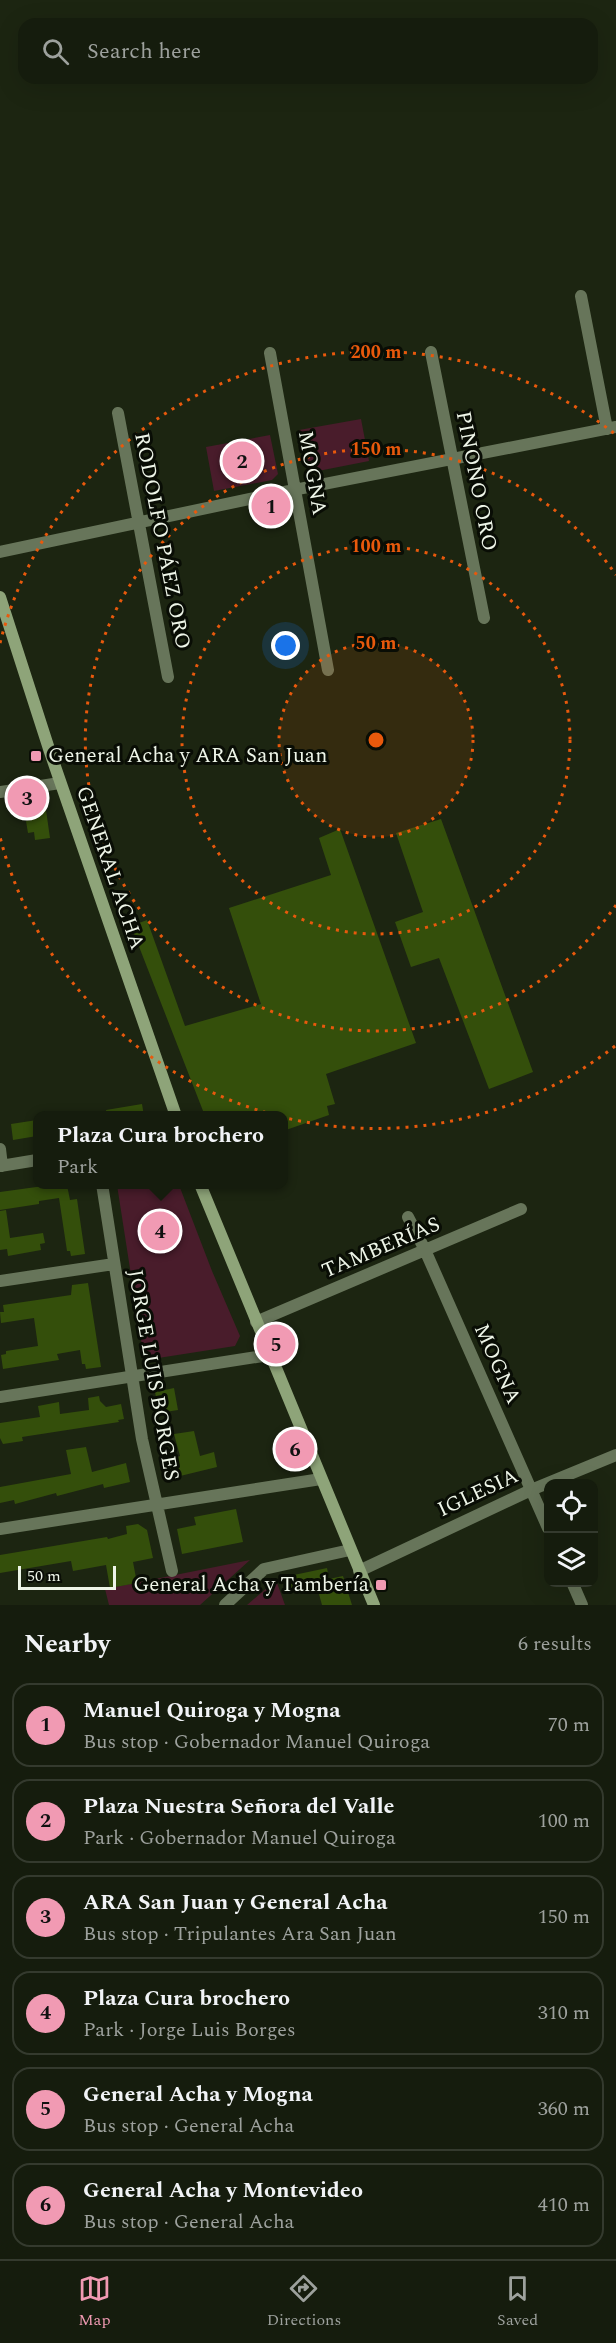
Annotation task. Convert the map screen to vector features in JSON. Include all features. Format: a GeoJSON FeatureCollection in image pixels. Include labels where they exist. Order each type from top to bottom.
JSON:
{"type":"FeatureCollection","features":[{"type":"Feature","properties":{"kind":"main road","name":"GENERAL ACHA"},"geometry":{"type":"LineString","coordinates":[[0,597],[60,783],[174,1111]]}},
{"type":"Feature","properties":{"kind":"main road"},"geometry":{"type":"LineString","coordinates":[[202,1189],[374,1605]]}},
{"type":"Feature","properties":{"kind":"street"},"geometry":{"type":"LineString","coordinates":[[0,552],[295,490],[611,428],[581,296]]}},
{"type":"Feature","properties":{"kind":"street","name":"PINONO ORO"},"geometry":{"type":"LineString","coordinates":[[431,352],[484,618]]}},
{"type":"Feature","properties":{"kind":"street","name":"MOGNA"},"geometry":{"type":"LineString","coordinates":[[270,353],[328,670]]}},
{"type":"Feature","properties":{"kind":"street","name":"RODOLFO PÁEZ ORO"},"geometry":{"type":"LineString","coordinates":[[118,413],[168,677]]}},
{"type":"Feature","properties":{"kind":"street"},"geometry":{"type":"LineString","coordinates":[[0,792],[60,783]]}},
{"type":"Feature","properties":{"kind":"street"},"geometry":{"type":"LineString","coordinates":[[0,1149],[1,1166],[33,1161]]}},
{"type":"Feature","properties":{"kind":"street","name":"JORGE LUIS BORGES"},"geometry":{"type":"LineString","coordinates":[[103,1189],[142,1439],[172,1571]]}},
{"type":"Feature","properties":{"kind":"street","name":"TAMBERÍAS"},"geometry":{"type":"LineString","coordinates":[[256,1322],[520,1209]]}},
{"type":"Feature","properties":{"kind":"street","name":"MOGNA"},"geometry":{"type":"LineString","coordinates":[[408,1217],[426,1250],[544,1517]]}},
{"type":"Feature","properties":{"kind":"street"},"geometry":{"type":"LineString","coordinates":[[0,1281],[114,1264]]}},
{"type":"Feature","properties":{"kind":"street"},"geometry":{"type":"LineString","coordinates":[[0,1397],[269,1355]]}},
{"type":"Feature","properties":{"kind":"street","name":"IGLESIA"},"geometry":{"type":"LineString","coordinates":[[359,1571],[531,1490],[616,1455]]}},
{"type":"Feature","properties":{"kind":"street"},"geometry":{"type":"LineString","coordinates":[[0,1529],[321,1479]]}},
{"type":"Feature","properties":{"kind":"street"},"geometry":{"type":"LineString","coordinates":[[225,1605],[264,1569],[350,1550]]}},
{"type":"Feature","properties":{"kind":"street"},"geometry":{"type":"LineString","coordinates":[[574,1587],[582,1605]]}},
{"type":"Feature","properties":{"kind":"shaded area"},"geometry":{"type":"Polygon","coordinates":[[[361,419],[369,461],[313,472],[306,467],[299,430],[361,419]]]}},
{"type":"Feature","properties":{"kind":"shaded area"},"geometry":{"type":"Polygon","coordinates":[[[270,435],[278,474],[272,480],[214,491],[206,447],[270,435]]]}},
{"type":"Feature","properties":{"kind":"shaded area"},"geometry":{"type":"Polygon","coordinates":[[[118,1189],[181,1189],[240,1336],[235,1346],[152,1359],[143,1352],[118,1189]]]}},
{"type":"Feature","properties":{"kind":"shaded area"},"geometry":{"type":"Polygon","coordinates":[[[250,1560],[200,1605],[109,1605],[105,1589],[250,1560]]]}},
{"type":"Feature","properties":{"kind":"shaded area"},"geometry":{"type":"Polygon","coordinates":[[[276,1580],[285,1605],[247,1605],[276,1580]]]}},
{"type":"Feature","properties":{"kind":"building"},"geometry":{"type":"Polygon","coordinates":[[[46,810],[50,838],[35,840],[34,832],[28,833],[26,821],[32,820],[31,812],[46,810]]]}},
{"type":"Feature","properties":{"kind":"building"},"geometry":{"type":"Polygon","coordinates":[[[441,819],[533,1072],[489,1089],[439,958],[411,967],[395,922],[423,912],[396,833],[441,819]]]}},
{"type":"Feature","properties":{"kind":"building"},"geometry":{"type":"Polygon","coordinates":[[[340,829],[416,1043],[326,1074],[335,1104],[327,1106],[329,1115],[288,1129],[288,1111],[203,1111],[131,926],[147,920],[185,1026],[261,1004],[229,908],[331,875],[319,838],[340,829]]]}},
{"type":"Feature","properties":{"kind":"building"},"geometry":{"type":"Polygon","coordinates":[[[142,1104],[143,1111],[106,1111],[142,1104]]]}},
{"type":"Feature","properties":{"kind":"building"},"geometry":{"type":"Polygon","coordinates":[[[33,1121],[33,1137],[13,1140],[11,1124],[33,1121]]]}},
{"type":"Feature","properties":{"kind":"building"},"geometry":{"type":"Polygon","coordinates":[[[33,1187],[68,1189],[70,1200],[77,1199],[85,1254],[71,1256],[70,1251],[67,1251],[59,1198],[39,1201],[39,1204],[0,1210],[0,1192],[33,1187]]]}},
{"type":"Feature","properties":{"kind":"building"},"geometry":{"type":"Polygon","coordinates":[[[6,1210],[10,1238],[43,1233],[45,1243],[40,1244],[41,1250],[8,1256],[7,1249],[0,1250],[0,1211],[6,1210]]]}},
{"type":"Feature","properties":{"kind":"building"},"geometry":{"type":"Polygon","coordinates":[[[88,1283],[101,1367],[86,1369],[85,1364],[82,1364],[80,1350],[57,1354],[59,1360],[3,1369],[1,1355],[6,1354],[6,1351],[38,1346],[34,1318],[1,1323],[0,1312],[4,1312],[3,1305],[71,1295],[72,1285],[88,1283]]]}},
{"type":"Feature","properties":{"kind":"building"},"geometry":{"type":"Polygon","coordinates":[[[174,1388],[178,1410],[159,1413],[155,1392],[174,1388]]]}},
{"type":"Feature","properties":{"kind":"building"},"geometry":{"type":"Polygon","coordinates":[[[99,1396],[100,1401],[106,1407],[121,1404],[124,1419],[118,1420],[119,1422],[22,1437],[23,1441],[3,1444],[0,1438],[0,1423],[40,1417],[38,1406],[59,1402],[60,1414],[89,1410],[88,1398],[99,1396]]]}},
{"type":"Feature","properties":{"kind":"building"},"geometry":{"type":"Polygon","coordinates":[[[194,1431],[200,1456],[214,1452],[217,1467],[172,1478],[167,1460],[180,1456],[174,1434],[194,1431]]]}},
{"type":"Feature","properties":{"kind":"building"},"geometry":{"type":"Polygon","coordinates":[[[86,1447],[92,1472],[126,1463],[130,1482],[104,1488],[103,1484],[15,1504],[14,1500],[0,1503],[0,1487],[71,1474],[66,1450],[86,1447]]]}},
{"type":"Feature","properties":{"kind":"building"},"geometry":{"type":"Polygon","coordinates":[[[236,1509],[243,1542],[182,1554],[177,1529],[196,1525],[194,1517],[236,1509]]]}},
{"type":"Feature","properties":{"kind":"building"},"geometry":{"type":"Polygon","coordinates":[[[138,1524],[147,1530],[153,1558],[133,1562],[137,1583],[110,1588],[106,1565],[73,1571],[71,1561],[0,1573],[0,1555],[107,1537],[108,1539],[127,1534],[126,1526],[138,1524]]]}},
{"type":"Feature","properties":{"kind":"building"},"geometry":{"type":"Polygon","coordinates":[[[327,1568],[329,1579],[343,1576],[352,1605],[322,1605],[317,1587],[292,1592],[289,1576],[327,1568]]]}},
{"type":"Feature","properties":{"kind":"place","name":"Plaza Nuestra Señora del Valle"},"geometry":{"type":"Point","coordinates":[242,461]}},
{"type":"Feature","properties":{"kind":"place","name":"Manuel Quiroga y Mogna"},"geometry":{"type":"Point","coordinates":[271,506]}},
{"type":"Feature","properties":{"kind":"place","name":"General Acha y ARA San Juan"},"geometry":{"type":"Point","coordinates":[36,756]}},
{"type":"Feature","properties":{"kind":"place","name":"ARA San Juan y General Acha"},"geometry":{"type":"Point","coordinates":[27,798]}},
{"type":"Feature","properties":{"kind":"place","name":"Plaza Cura brochero"},"geometry":{"type":"Point","coordinates":[160,1231]}},
{"type":"Feature","properties":{"kind":"place","name":"General Acha y Mogna"},"geometry":{"type":"Point","coordinates":[276,1344]}},
{"type":"Feature","properties":{"kind":"place","name":"General Acha y Montevideo"},"geometry":{"type":"Point","coordinates":[295,1449]}},
{"type":"Feature","properties":{"kind":"place","name":"General Acha y Tambería"},"geometry":{"type":"Point","coordinates":[381,1585]}}]}
